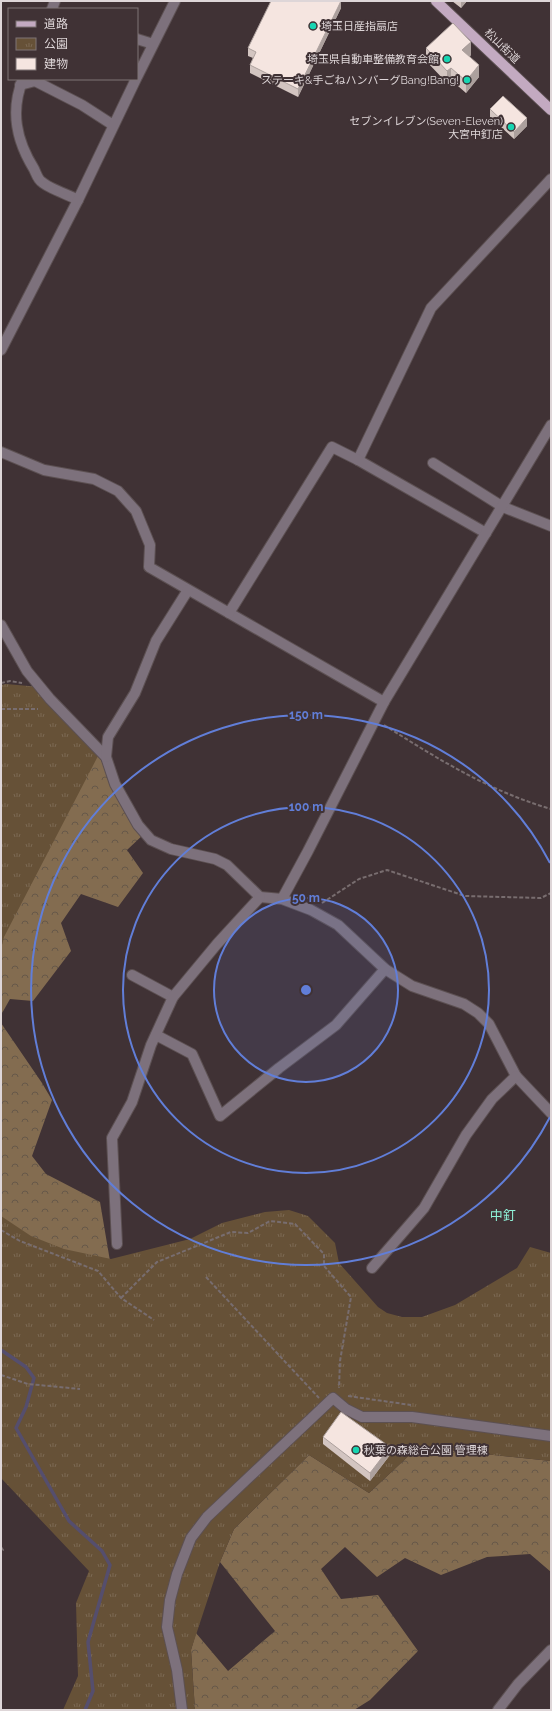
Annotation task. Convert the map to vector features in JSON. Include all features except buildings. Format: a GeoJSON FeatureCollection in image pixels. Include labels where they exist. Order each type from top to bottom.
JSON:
{"type":"FeatureCollection","features":[{"type":"Feature","properties":{"kind":"main road","name":"松山街道"},"geometry":{"type":"LineString","coordinates":[[436,1],[551,110]]}},
{"type":"Feature","properties":{"kind":"street"},"geometry":{"type":"LineString","coordinates":[[138,74],[174,1]]}},
{"type":"Feature","properties":{"kind":"street"},"geometry":{"type":"LineString","coordinates":[[138,39],[153,44]]}},
{"type":"Feature","properties":{"kind":"street"},"geometry":{"type":"LineString","coordinates":[[1,350],[78,200],[135,80]]}},
{"type":"Feature","properties":{"kind":"street"},"geometry":{"type":"LineString","coordinates":[[78,200],[41,182],[30,162],[17,131],[15,110],[22,82],[35,81],[82,105],[113,125]]}},
{"type":"Feature","properties":{"kind":"street"},"geometry":{"type":"LineString","coordinates":[[358,460],[431,308],[551,178]]}},
{"type":"Feature","properties":{"kind":"street"},"geometry":{"type":"LineString","coordinates":[[282,899],[308,851],[374,719],[551,425]]}},
{"type":"Feature","properties":{"kind":"street"},"geometry":{"type":"LineString","coordinates":[[229,613],[332,447],[358,460],[486,533]]}},
{"type":"Feature","properties":{"kind":"street"},"geometry":{"type":"LineString","coordinates":[[1,452],[44,470],[94,479],[118,491],[136,511],[150,545],[149,567],[384,702]]}},
{"type":"Feature","properties":{"kind":"street"},"geometry":{"type":"LineString","coordinates":[[433,462],[502,507],[551,526]]}},
{"type":"Feature","properties":{"kind":"street"},"geometry":{"type":"LineString","coordinates":[[188,590],[156,641],[135,693],[108,737],[106,757],[115,784],[138,825],[151,840],[172,850],[215,859],[227,865],[260,897],[282,899],[311,910],[338,925],[385,969],[412,986],[464,1004],[478,1012],[490,1024],[516,1076],[551,1113]]}},
{"type":"Feature","properties":{"kind":"street"},"geometry":{"type":"LineString","coordinates":[[1,625],[27,672],[106,757]]}},
{"type":"Feature","properties":{"kind":"street"},"geometry":{"type":"LineString","coordinates":[[117,1244],[112,1138],[132,1102],[156,1035],[173,997],[217,944],[260,897]]}},
{"type":"Feature","properties":{"kind":"street"},"geometry":{"type":"LineString","coordinates":[[156,1035],[192,1054],[220,1116],[336,1025],[385,969]]}},
{"type":"Feature","properties":{"kind":"street"},"geometry":{"type":"LineString","coordinates":[[132,975],[173,997]]}},
{"type":"Feature","properties":{"kind":"street"},"geometry":{"type":"LineString","coordinates":[[372,1268],[424,1208],[466,1135],[492,1099],[516,1076]]}},
{"type":"Feature","properties":{"kind":"street"},"geometry":{"type":"LineString","coordinates":[[182,1710],[177,1670],[167,1627],[172,1594],[177,1574],[191,1538],[207,1517],[333,1398],[346,1409],[362,1417],[412,1417],[551,1436]]}},
{"type":"Feature","properties":{"kind":"street"},"geometry":{"type":"LineString","coordinates":[[498,1710],[518,1684],[551,1650]]}},
{"type":"Feature","properties":{"kind":"path"},"geometry":{"type":"LineString","coordinates":[[1,682],[10,681],[39,686]]}},
{"type":"Feature","properties":{"kind":"path"},"geometry":{"type":"LineString","coordinates":[[1,708],[38,710]]}},
{"type":"Feature","properties":{"kind":"path"},"geometry":{"type":"LineString","coordinates":[[374,719],[450,766],[490,786],[551,809]]}},
{"type":"Feature","properties":{"kind":"path"},"geometry":{"type":"LineString","coordinates":[[311,910],[359,879],[387,870],[465,896],[541,898],[551,892]]}},
{"type":"Feature","properties":{"kind":"path"},"geometry":{"type":"LineString","coordinates":[[121,1298],[157,1262],[231,1232],[248,1233],[270,1222],[295,1224],[324,1254],[324,1266],[351,1297],[340,1361],[338,1391]]}},
{"type":"Feature","properties":{"kind":"path"},"geometry":{"type":"LineString","coordinates":[[1,1230],[20,1241],[98,1271],[121,1298],[154,1320]]}},
{"type":"Feature","properties":{"kind":"path"},"geometry":{"type":"LineString","coordinates":[[206,1277],[320,1399]]}},
{"type":"Feature","properties":{"kind":"path"},"geometry":{"type":"LineString","coordinates":[[1,1375],[28,1384],[80,1389]]}},
{"type":"Feature","properties":{"kind":"path"},"geometry":{"type":"LineString","coordinates":[[1,1548],[3,1550],[1,1552]]}},
{"type":"Feature","properties":{"kind":"green space"},"geometry":{"type":"Polygon","coordinates":[[[6,684],[40,687],[98,756],[4,937],[1,950],[1,685],[6,684]]]}},
{"type":"Feature","properties":{"kind":"green space"},"geometry":{"type":"Polygon","coordinates":[[[1,701],[105,757],[145,833],[127,850],[143,873],[118,907],[81,894],[61,923],[71,951],[33,1001],[10,999],[1,1015],[1,701]]]}},
{"type":"Feature","properties":{"kind":"green space"},"geometry":{"type":"Polygon","coordinates":[[[1,1023],[52,1100],[32,1156],[46,1174],[100,1202],[111,1267],[1,1359],[1,1023]]]}},
{"type":"Feature","properties":{"kind":"green space"},"geometry":{"type":"Polygon","coordinates":[[[289,1210],[308,1216],[335,1243],[339,1263],[378,1307],[387,1313],[402,1317],[422,1317],[455,1305],[517,1268],[530,1247],[551,1253],[551,1461],[418,1447],[369,1493],[309,1455],[234,1529],[220,1562],[191,1650],[195,1710],[63,1710],[78,1676],[76,1603],[89,1571],[1,1478],[1,1216],[31,1236],[64,1249],[111,1259],[190,1239],[222,1223],[265,1212],[289,1210]]]}},
{"type":"Feature","properties":{"kind":"green space"},"geometry":{"type":"Polygon","coordinates":[[[418,1447],[551,1461],[551,1572],[530,1554],[487,1557],[441,1575],[405,1558],[377,1577],[345,1547],[321,1569],[341,1599],[378,1595],[418,1651],[370,1700],[354,1710],[195,1710],[191,1650],[196,1633],[228,1671],[275,1631],[220,1562],[234,1529],[309,1455],[369,1493],[418,1447]]]}},
{"type":"Feature","properties":{"kind":"waterway"},"geometry":{"type":"LineString","coordinates":[[1,1350],[26,1367],[34,1378],[26,1407],[16,1428],[69,1521],[102,1551],[110,1565],[88,1642],[93,1691],[85,1710]]}},
{"type":"Feature","properties":{"kind":"place","name":"埼玉日産指扇店"},"geometry":{"type":"Point","coordinates":[313,26]}},
{"type":"Feature","properties":{"kind":"place","name":"埼玉県自動車整備教育会館"},"geometry":{"type":"Point","coordinates":[447,59]}},
{"type":"Feature","properties":{"kind":"place","name":"ステーキ&手ごねハンバーグBang!Bang!"},"geometry":{"type":"Point","coordinates":[467,80]}},
{"type":"Feature","properties":{"kind":"place","name":"セブンイレブン(Seven-Eleven) 大宮中釘店"},"geometry":{"type":"Point","coordinates":[511,127]}},
{"type":"Feature","properties":{"kind":"place","name":"秋葉の森総合公園 管理棟"},"geometry":{"type":"Point","coordinates":[356,1450]}},
{"type":"Feature","properties":{"kind":"district","name":"中釘"},"geometry":{"type":"Point","coordinates":[503,1215]}}]}
